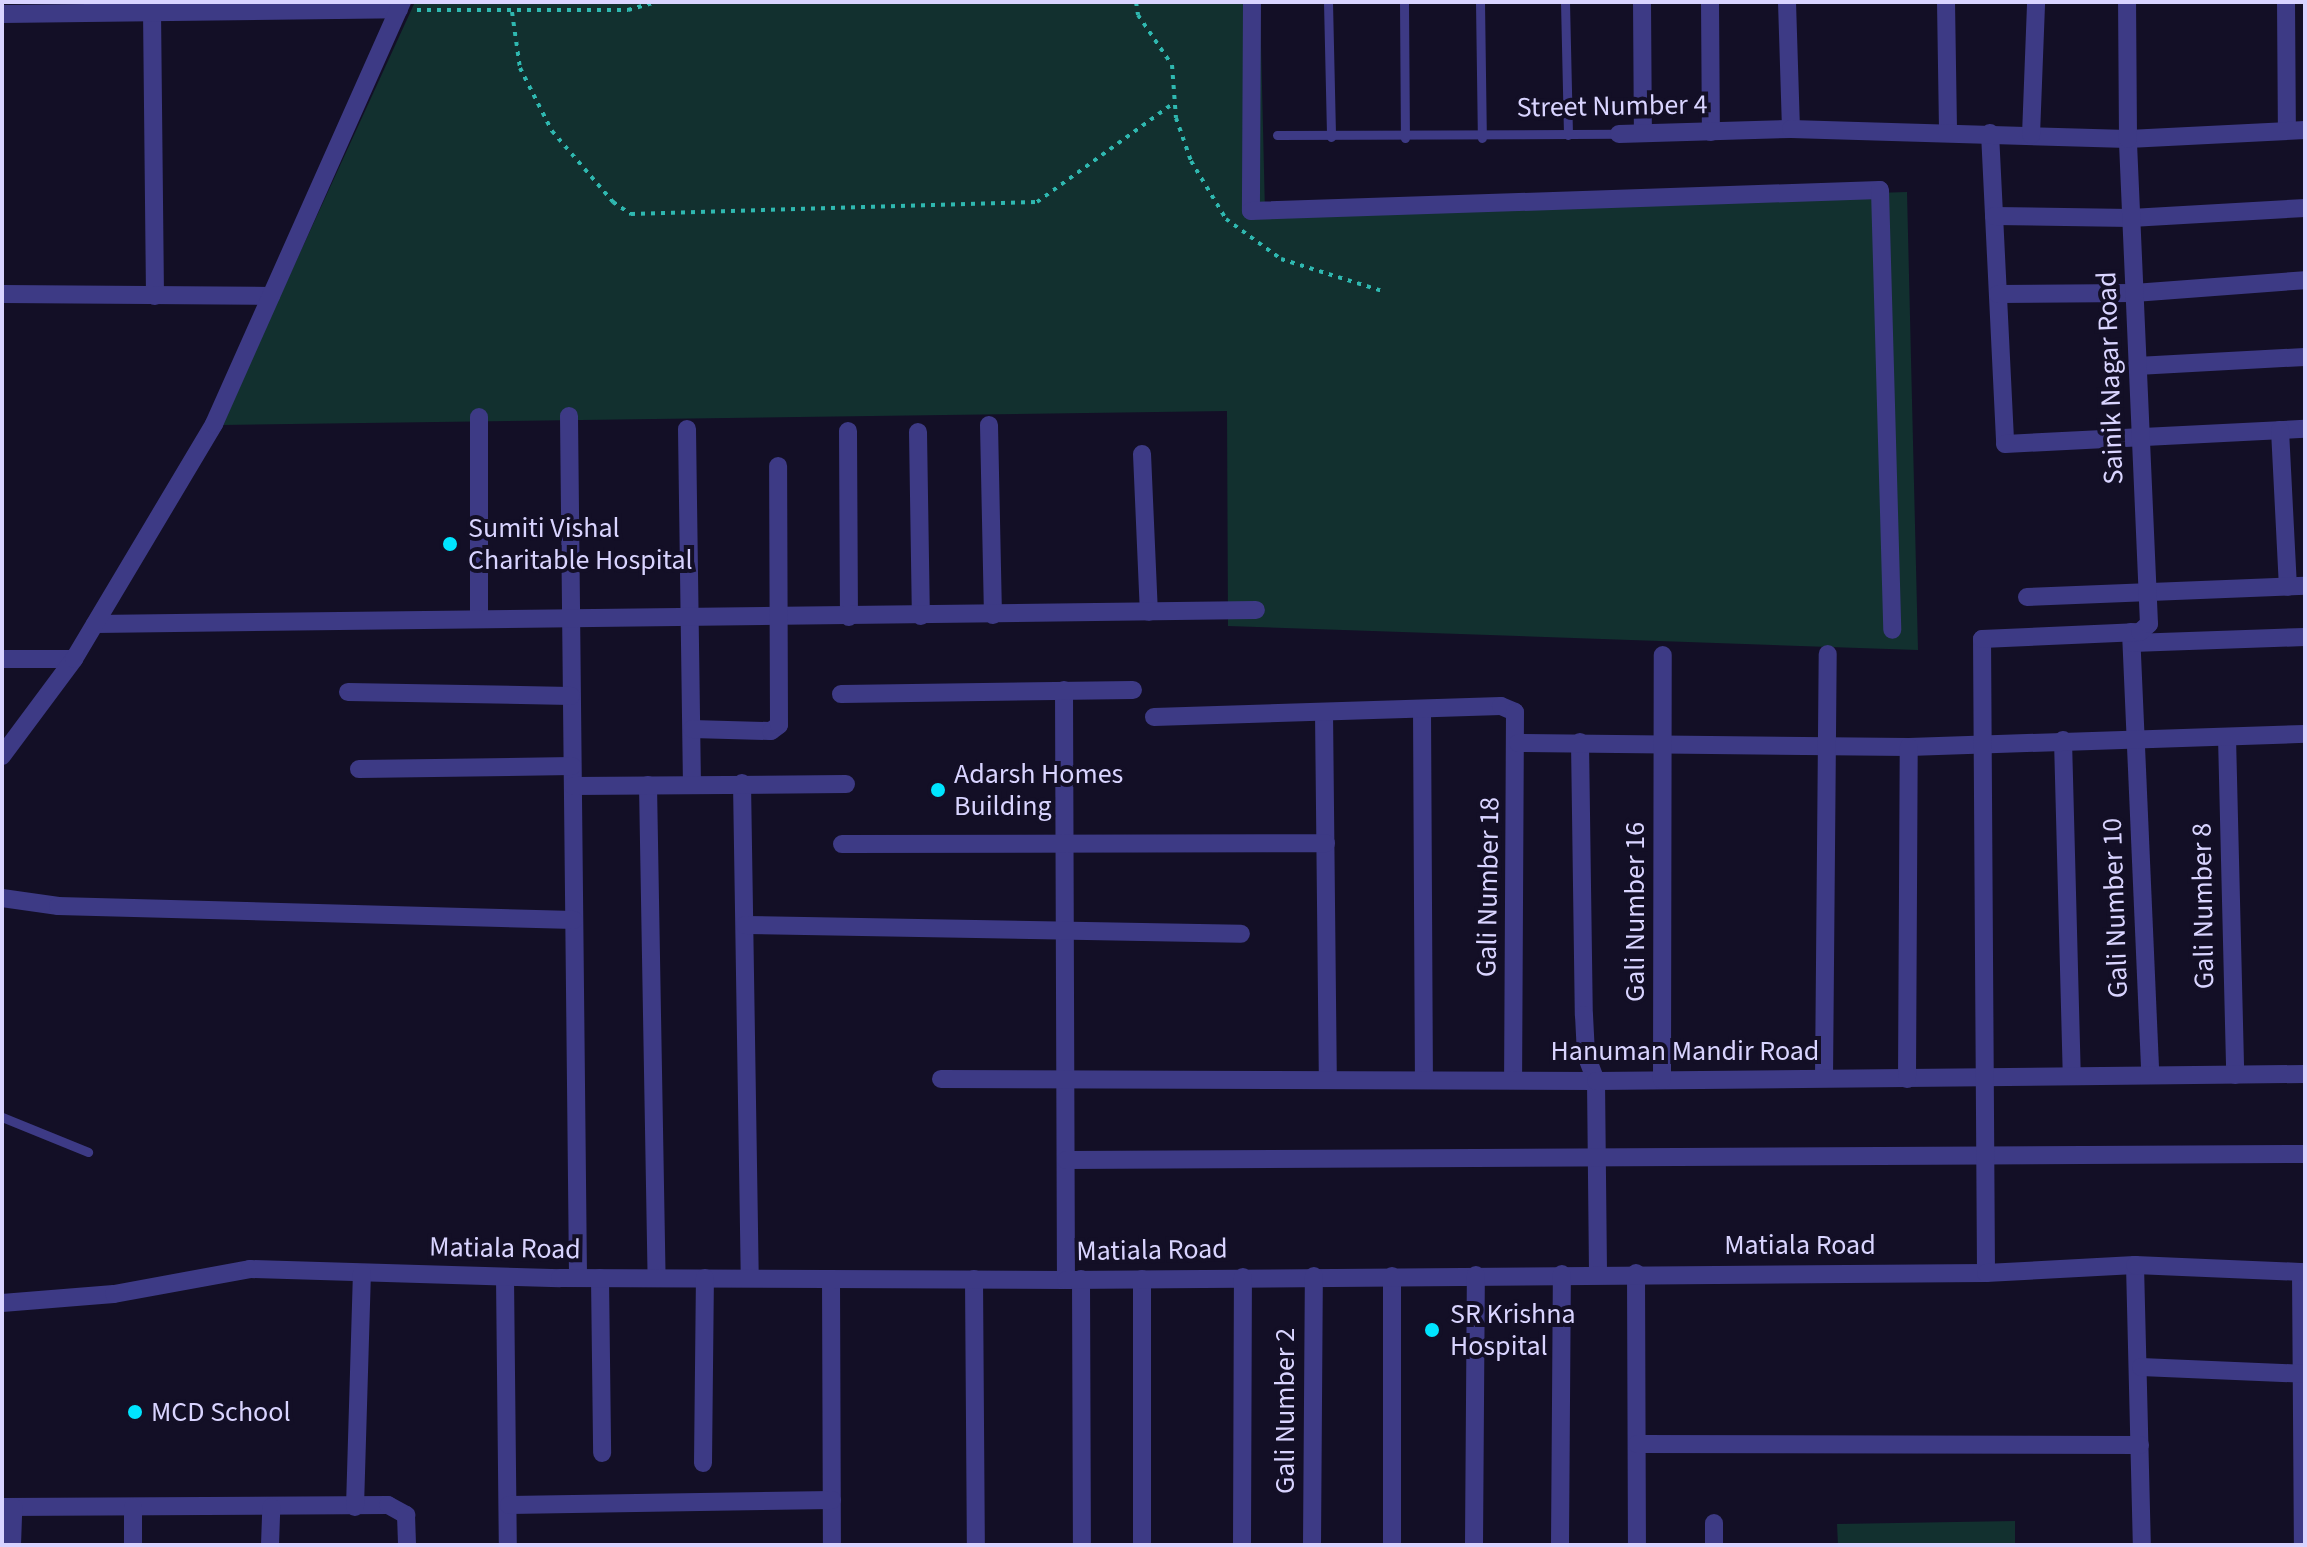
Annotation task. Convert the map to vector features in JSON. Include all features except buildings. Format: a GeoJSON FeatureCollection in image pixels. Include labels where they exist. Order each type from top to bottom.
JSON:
{"type":"FeatureCollection","features":[{"type":"Feature","properties":{"kind":"street"},"geometry":{"type":"LineString","coordinates":[[1252,2],[1251,211],[1880,190],[1892,630]]}},
{"type":"Feature","properties":{"kind":"street"},"geometry":{"type":"LineString","coordinates":[[1642,2],[1643,133]]}},
{"type":"Feature","properties":{"kind":"street"},"geometry":{"type":"LineString","coordinates":[[1710,2],[1711,132]]}},
{"type":"Feature","properties":{"kind":"street"},"geometry":{"type":"LineString","coordinates":[[1787,2],[1791,129]]}},
{"type":"Feature","properties":{"kind":"street"},"geometry":{"type":"LineString","coordinates":[[1946,2],[1948,131]]}},
{"type":"Feature","properties":{"kind":"street"},"geometry":{"type":"LineString","coordinates":[[2031,135],[2036,2]]}},
{"type":"Feature","properties":{"kind":"street","name":"Sainik Nagar Road"},"geometry":{"type":"LineString","coordinates":[[2127,2],[2128,139],[2148,594],[2147,629],[2131,637]]}},
{"type":"Feature","properties":{"kind":"street"},"geometry":{"type":"LineString","coordinates":[[2286,2],[2296,130]]}},
{"type":"Feature","properties":{"kind":"street"},"geometry":{"type":"LineString","coordinates":[[2,14],[81,6],[152,10],[400,5],[214,424],[74,659],[2,756]]}},
{"type":"Feature","properties":{"kind":"street"},"geometry":{"type":"LineString","coordinates":[[152,10],[155,296]]}},
{"type":"Feature","properties":{"kind":"street","name":"Street Number 4"},"geometry":{"type":"LineString","coordinates":[[1619,134],[1791,129],[1948,131],[2128,139],[2296,130]]}},
{"type":"Feature","properties":{"kind":"street"},"geometry":{"type":"LineString","coordinates":[[1990,133],[2005,444],[2305,429]]}},
{"type":"Feature","properties":{"kind":"street"},"geometry":{"type":"LineString","coordinates":[[1994,216],[2131,218],[2305,208]]}},
{"type":"Feature","properties":{"kind":"street"},"geometry":{"type":"LineString","coordinates":[[1998,294],[2134,293],[2305,280]]}},
{"type":"Feature","properties":{"kind":"street"},"geometry":{"type":"LineString","coordinates":[[2,294],[271,296]]}},
{"type":"Feature","properties":{"kind":"street"},"geometry":{"type":"LineString","coordinates":[[2137,366],[2305,357]]}},
{"type":"Feature","properties":{"kind":"street"},"geometry":{"type":"LineString","coordinates":[[569,416],[578,1278]]}},
{"type":"Feature","properties":{"kind":"street"},"geometry":{"type":"LineString","coordinates":[[479,417],[479,619]]}},
{"type":"Feature","properties":{"kind":"street"},"geometry":{"type":"LineString","coordinates":[[989,425],[993,615]]}},
{"type":"Feature","properties":{"kind":"street"},"geometry":{"type":"LineString","coordinates":[[687,429],[692,784]]}},
{"type":"Feature","properties":{"kind":"street"},"geometry":{"type":"LineString","coordinates":[[2027,597],[2296,586],[2280,430]]}},
{"type":"Feature","properties":{"kind":"street"},"geometry":{"type":"LineString","coordinates":[[848,431],[849,617]]}},
{"type":"Feature","properties":{"kind":"street"},"geometry":{"type":"LineString","coordinates":[[918,432],[921,616]]}},
{"type":"Feature","properties":{"kind":"street"},"geometry":{"type":"LineString","coordinates":[[1142,454],[1149,612]]}},
{"type":"Feature","properties":{"kind":"street"},"geometry":{"type":"LineString","coordinates":[[692,729],[771,731],[779,725],[776,617],[778,466]]}},
{"type":"Feature","properties":{"kind":"street"},"geometry":{"type":"LineString","coordinates":[[95,624],[571,615],[849,617],[1256,610]]}},
{"type":"Feature","properties":{"kind":"street","name":"Gali Number 10"},"geometry":{"type":"LineString","coordinates":[[2131,637],[2150,1075]]}},
{"type":"Feature","properties":{"kind":"street"},"geometry":{"type":"LineString","coordinates":[[1986,1273],[1983,638],[2305,637]]}},
{"type":"Feature","properties":{"kind":"street"},"geometry":{"type":"LineString","coordinates":[[1824,1078],[1828,654]]}},
{"type":"Feature","properties":{"kind":"street","name":"Gali Number 16"},"geometry":{"type":"LineString","coordinates":[[1662,1080],[1663,655]]}},
{"type":"Feature","properties":{"kind":"street"},"geometry":{"type":"LineString","coordinates":[[2,659],[74,659]]}},
{"type":"Feature","properties":{"kind":"street"},"geometry":{"type":"LineString","coordinates":[[1064,690],[1066,1160],[1074,1279],[1082,1545]]}},
{"type":"Feature","properties":{"kind":"street"},"geometry":{"type":"LineString","coordinates":[[841,694],[1133,690]]}},
{"type":"Feature","properties":{"kind":"street"},"geometry":{"type":"LineString","coordinates":[[348,692],[571,696]]}},
{"type":"Feature","properties":{"kind":"street","name":"Gali Number 18"},"geometry":{"type":"LineString","coordinates":[[1422,710],[1501,706],[1517,717],[1513,1080]]}},
{"type":"Feature","properties":{"kind":"street"},"geometry":{"type":"LineString","coordinates":[[1154,717],[1422,710],[1424,1079]]}},
{"type":"Feature","properties":{"kind":"street"},"geometry":{"type":"LineString","coordinates":[[1324,712],[1328,1078]]}},
{"type":"Feature","properties":{"kind":"street"},"geometry":{"type":"LineString","coordinates":[[1518,743],[1909,747],[1984,742],[2305,734]]}},
{"type":"Feature","properties":{"kind":"street","name":"Gali Number 8"},"geometry":{"type":"LineString","coordinates":[[2227,737],[2235,1075]]}},
{"type":"Feature","properties":{"kind":"street"},"geometry":{"type":"LineString","coordinates":[[2063,740],[2072,1076]]}},
{"type":"Feature","properties":{"kind":"street"},"geometry":{"type":"LineString","coordinates":[[1580,742],[1585,1043],[1596,1081],[1598,1273]]}},
{"type":"Feature","properties":{"kind":"street"},"geometry":{"type":"LineString","coordinates":[[1907,1079],[1909,747]]}},
{"type":"Feature","properties":{"kind":"street"},"geometry":{"type":"LineString","coordinates":[[359,769],[572,766]]}},
{"type":"Feature","properties":{"kind":"street"},"geometry":{"type":"LineString","coordinates":[[742,783],[750,1278]]}},
{"type":"Feature","properties":{"kind":"street"},"geometry":{"type":"LineString","coordinates":[[573,786],[846,784]]}},
{"type":"Feature","properties":{"kind":"street"},"geometry":{"type":"LineString","coordinates":[[648,785],[657,1278]]}},
{"type":"Feature","properties":{"kind":"street"},"geometry":{"type":"LineString","coordinates":[[842,844],[1064,841],[1326,843]]}},
{"type":"Feature","properties":{"kind":"street"},"geometry":{"type":"LineString","coordinates":[[2,898],[58,906],[574,920]]}},
{"type":"Feature","properties":{"kind":"street"},"geometry":{"type":"LineString","coordinates":[[745,925],[1241,934]]}},
{"type":"Feature","properties":{"kind":"street","name":"Hanuman Mandir Road"},"geometry":{"type":"LineString","coordinates":[[941,1079],[1065,1082],[1328,1078],[1596,1081],[2305,1074]]}},
{"type":"Feature","properties":{"kind":"street"},"geometry":{"type":"LineString","coordinates":[[1066,1160],[2305,1154]]}},
{"type":"Feature","properties":{"kind":"street"},"geometry":{"type":"LineString","coordinates":[[2135,1265],[2141,1367],[2142,1545]]}},
{"type":"Feature","properties":{"kind":"street","name":"Matiala Road"},"geometry":{"type":"LineString","coordinates":[[2,1303],[114,1294],[229,1270],[505,1277],[831,1279],[1986,1273],[2135,1265],[2303,1272]]}},
{"type":"Feature","properties":{"kind":"street"},"geometry":{"type":"LineString","coordinates":[[2303,1272],[2303,1545]]}},
{"type":"Feature","properties":{"kind":"street"},"geometry":{"type":"LineString","coordinates":[[355,1507],[362,1273]]}},
{"type":"Feature","properties":{"kind":"street"},"geometry":{"type":"LineString","coordinates":[[1636,1273],[1637,1545]]}},
{"type":"Feature","properties":{"kind":"street"},"geometry":{"type":"LineString","coordinates":[[1560,1545],[1562,1274]]}},
{"type":"Feature","properties":{"kind":"street"},"geometry":{"type":"LineString","coordinates":[[1474,1545],[1476,1275]]}},
{"type":"Feature","properties":{"kind":"street","name":"Gali Number 2"},"geometry":{"type":"LineString","coordinates":[[1312,1545],[1314,1276]]}},
{"type":"Feature","properties":{"kind":"street"},"geometry":{"type":"LineString","coordinates":[[1392,1276],[1392,1545]]}},
{"type":"Feature","properties":{"kind":"street"},"geometry":{"type":"LineString","coordinates":[[505,1277],[510,1448],[508,1545]]}},
{"type":"Feature","properties":{"kind":"street"},"geometry":{"type":"LineString","coordinates":[[1242,1545],[1243,1277]]}},
{"type":"Feature","properties":{"kind":"street"},"geometry":{"type":"LineString","coordinates":[[600,1278],[602,1453]]}},
{"type":"Feature","properties":{"kind":"street"},"geometry":{"type":"LineString","coordinates":[[703,1463],[705,1278]]}},
{"type":"Feature","properties":{"kind":"street"},"geometry":{"type":"LineString","coordinates":[[831,1279],[832,1545]]}},
{"type":"Feature","properties":{"kind":"street"},"geometry":{"type":"LineString","coordinates":[[974,1279],[976,1545]]}},
{"type":"Feature","properties":{"kind":"street"},"geometry":{"type":"LineString","coordinates":[[1142,1279],[1142,1545]]}},
{"type":"Feature","properties":{"kind":"street"},"geometry":{"type":"LineString","coordinates":[[2141,1367],[2303,1374]]}},
{"type":"Feature","properties":{"kind":"street"},"geometry":{"type":"LineString","coordinates":[[1637,1444],[2140,1445]]}},
{"type":"Feature","properties":{"kind":"street"},"geometry":{"type":"LineString","coordinates":[[509,1505],[832,1500]]}},
{"type":"Feature","properties":{"kind":"street"},"geometry":{"type":"LineString","coordinates":[[12,1545],[7,1507],[401,1509],[408,1522],[407,1545]]}},
{"type":"Feature","properties":{"kind":"street"},"geometry":{"type":"LineString","coordinates":[[133,1507],[133,1545]]}},
{"type":"Feature","properties":{"kind":"street"},"geometry":{"type":"LineString","coordinates":[[270,1545],[271,1507]]}},
{"type":"Feature","properties":{"kind":"street"},"geometry":{"type":"LineString","coordinates":[[1714,1523],[1714,1545]]}},
{"type":"Feature","properties":{"kind":"lane"},"geometry":{"type":"LineString","coordinates":[[1328,2],[1331,137]]}},
{"type":"Feature","properties":{"kind":"lane"},"geometry":{"type":"LineString","coordinates":[[1404,2],[1405,138]]}},
{"type":"Feature","properties":{"kind":"lane"},"geometry":{"type":"LineString","coordinates":[[1480,2],[1482,138]]}},
{"type":"Feature","properties":{"kind":"lane"},"geometry":{"type":"LineString","coordinates":[[1565,2],[1568,135]]}},
{"type":"Feature","properties":{"kind":"lane","name":"Street Number 4"},"geometry":{"type":"LineString","coordinates":[[1277,135],[1482,138],[1619,134]]}},
{"type":"Feature","properties":{"kind":"lane"},"geometry":{"type":"LineString","coordinates":[[2,1117],[88,1152]]}},
{"type":"Feature","properties":{"kind":"path"},"geometry":{"type":"LineString","coordinates":[[400,5],[512,12],[628,10],[656,2]]}},
{"type":"Feature","properties":{"kind":"path"},"geometry":{"type":"LineString","coordinates":[[512,12],[520,68],[552,131],[613,202],[631,214],[1037,202],[1174,103]]}},
{"type":"Feature","properties":{"kind":"green space"},"geometry":{"type":"Polygon","coordinates":[[[415,2],[1260,2],[1265,212],[1907,192],[1918,650],[1228,626],[1227,411],[221,425],[415,2]]]}},
{"type":"Feature","properties":{"kind":"green space"},"geometry":{"type":"Polygon","coordinates":[[[2015,1521],[2015,1545],[1838,1545],[1837,1524],[2015,1521]]]}},
{"type":"Feature","properties":{"kind":"place","name":"Sumiti Vishal Charitable Hospital"},"geometry":{"type":"Point","coordinates":[450,544]}},
{"type":"Feature","properties":{"kind":"place","name":"Adarsh Homes Building"},"geometry":{"type":"Point","coordinates":[938,790]}},
{"type":"Feature","properties":{"kind":"place","name":"SR Krishna Hospital"},"geometry":{"type":"Point","coordinates":[1432,1330]}},
{"type":"Feature","properties":{"kind":"place","name":"MCD School"},"geometry":{"type":"Point","coordinates":[135,1412]}}]}
